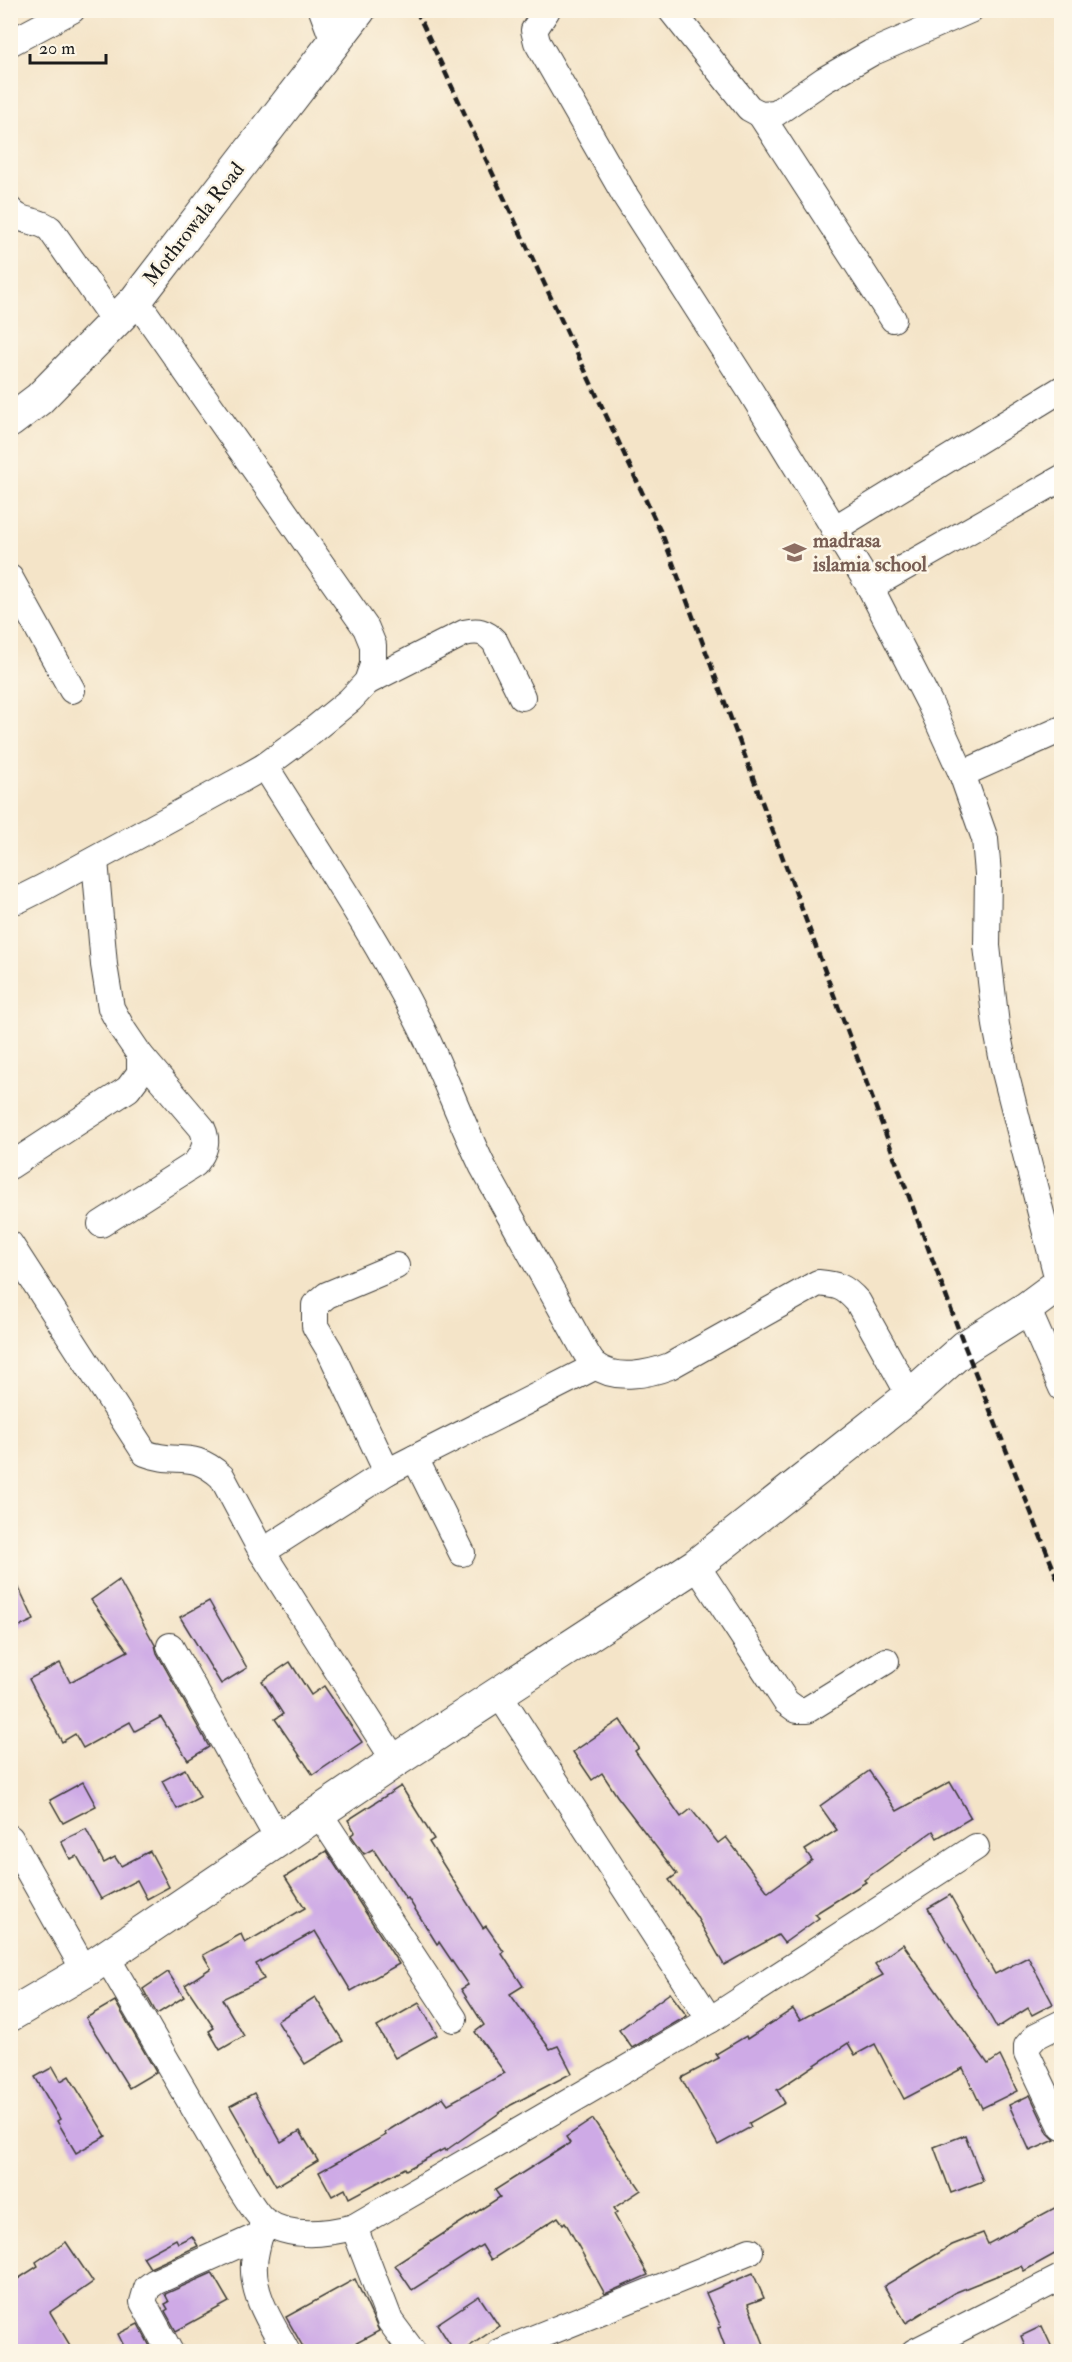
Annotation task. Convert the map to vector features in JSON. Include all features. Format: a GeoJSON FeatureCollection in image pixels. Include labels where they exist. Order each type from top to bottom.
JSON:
{"type":"FeatureCollection","features":[{"type":"Feature","properties":{"kind":"main road","name":"Mothrowala Road"},"geometry":{"type":"LineString","coordinates":[[10,421],[39,399],[126,311],[359,10]]}},
{"type":"Feature","properties":{"kind":"main road"},"geometry":{"type":"LineString","coordinates":[[10,2015],[95,1963],[395,1761],[696,1565],[910,1396],[965,1347],[1027,1308],[1060,1283]]}},
{"type":"Feature","properties":{"kind":"street"},"geometry":{"type":"LineString","coordinates":[[10,43],[72,10]]}},
{"type":"Feature","properties":{"kind":"street"},"geometry":{"type":"LineString","coordinates":[[322,10],[334,42]]}},
{"type":"Feature","properties":{"kind":"street"},"geometry":{"type":"LineString","coordinates":[[547,10],[534,30],[537,42],[626,197],[751,392],[870,587],[930,704],[962,774],[985,839],[988,874],[987,946],[996,1025],[1005,1072],[1060,1283]]}},
{"type":"Feature","properties":{"kind":"street"},"geometry":{"type":"LineString","coordinates":[[671,10],[749,108],[760,114],[893,319]]}},
{"type":"Feature","properties":{"kind":"street"},"geometry":{"type":"LineString","coordinates":[[760,114],[776,113],[824,80],[871,53],[970,10]]}},
{"type":"Feature","properties":{"kind":"street"},"geometry":{"type":"LineString","coordinates":[[10,210],[23,220],[42,223],[50,229],[126,311],[366,628],[373,645],[373,665],[367,682]]}},
{"type":"Feature","properties":{"kind":"street"},"geometry":{"type":"LineString","coordinates":[[834,529],[1062,389]]}},
{"type":"Feature","properties":{"kind":"street"},"geometry":{"type":"LineString","coordinates":[[870,587],[1062,478]]}},
{"type":"Feature","properties":{"kind":"street"},"geometry":{"type":"LineString","coordinates":[[10,578],[72,690]]}},
{"type":"Feature","properties":{"kind":"street"},"geometry":{"type":"LineString","coordinates":[[10,900],[18,900],[95,860],[266,765],[350,700],[367,682],[464,633],[478,630],[495,642],[522,698]]}},
{"type":"Feature","properties":{"kind":"street"},"geometry":{"type":"LineString","coordinates":[[962,774],[1062,729]]}},
{"type":"Feature","properties":{"kind":"street"},"geometry":{"type":"LineString","coordinates":[[266,765],[404,995],[483,1167],[582,1346],[596,1366],[618,1374],[639,1375],[654,1372],[670,1366],[818,1283],[835,1284],[847,1290],[858,1302],[910,1396]]}},
{"type":"Feature","properties":{"kind":"street"},"geometry":{"type":"LineString","coordinates":[[95,860],[104,965],[111,1008],[140,1055],[202,1128],[206,1136],[203,1154],[195,1164],[100,1224]]}},
{"type":"Feature","properties":{"kind":"street"},"geometry":{"type":"LineString","coordinates":[[10,1166],[128,1089],[140,1073],[140,1055]]}},
{"type":"Feature","properties":{"kind":"street"},"geometry":{"type":"LineString","coordinates":[[10,1244],[145,1453],[153,1456],[196,1459],[213,1469],[230,1489],[262,1552],[395,1761]]}},
{"type":"Feature","properties":{"kind":"street"},"geometry":{"type":"LineString","coordinates":[[387,1472],[330,1351],[315,1326],[313,1316],[315,1305],[327,1295],[396,1266]]}},
{"type":"Feature","properties":{"kind":"street"},"geometry":{"type":"LineString","coordinates":[[1027,1308],[1062,1388]]}},
{"type":"Feature","properties":{"kind":"street"},"geometry":{"type":"LineString","coordinates":[[262,1552],[387,1472],[596,1366]]}},
{"type":"Feature","properties":{"kind":"street"},"geometry":{"type":"LineString","coordinates":[[416,1458],[462,1553]]}},
{"type":"Feature","properties":{"kind":"street"},"geometry":{"type":"LineString","coordinates":[[696,1565],[786,1702],[797,1710],[807,1710],[886,1661]]}},
{"type":"Feature","properties":{"kind":"street"},"geometry":{"type":"LineString","coordinates":[[170,1646],[278,1839]]}},
{"type":"Feature","properties":{"kind":"street"},"geometry":{"type":"LineString","coordinates":[[499,1694],[710,2020]]}},
{"type":"Feature","properties":{"kind":"street"},"geometry":{"type":"LineString","coordinates":[[318,1812],[454,2019]]}},
{"type":"Feature","properties":{"kind":"street"},"geometry":{"type":"LineString","coordinates":[[10,1838],[95,1963],[236,2180],[262,2228],[254,2263],[255,2281],[261,2303],[286,2352]]}},
{"type":"Feature","properties":{"kind":"street"},"geometry":{"type":"LineString","coordinates":[[170,2352],[143,2302],[147,2288],[155,2282],[262,2228],[307,2233],[335,2232],[354,2227],[710,2020],[976,1847]]}},
{"type":"Feature","properties":{"kind":"street"},"geometry":{"type":"LineString","coordinates":[[1062,2023],[1036,2036],[1027,2046],[1027,2054],[1062,2127]]}},
{"type":"Feature","properties":{"kind":"street"},"geometry":{"type":"LineString","coordinates":[[354,2227],[390,2321],[413,2352]]}},
{"type":"Feature","properties":{"kind":"street"},"geometry":{"type":"LineString","coordinates":[[500,2352],[750,2251]]}},
{"type":"Feature","properties":{"kind":"street"},"geometry":{"type":"LineString","coordinates":[[914,2352],[1062,2277]]}},
{"type":"Feature","properties":{"kind":"building"},"geometry":{"type":"Polygon","coordinates":[[[10,1569],[34,1620],[10,1631],[10,1569]]]}},
{"type":"Feature","properties":{"kind":"building"},"geometry":{"type":"Polygon","coordinates":[[[119,1580],[209,1747],[188,1760],[161,1717],[135,1731],[130,1722],[83,1748],[75,1734],[62,1742],[29,1679],[60,1663],[70,1682],[128,1651],[91,1600],[119,1580]]]}},
{"type":"Feature","properties":{"kind":"building"},"geometry":{"type":"Polygon","coordinates":[[[209,1601],[247,1668],[221,1684],[180,1617],[209,1601]]]}},
{"type":"Feature","properties":{"kind":"building"},"geometry":{"type":"Polygon","coordinates":[[[290,1662],[311,1695],[324,1686],[362,1742],[313,1775],[275,1719],[283,1714],[262,1681],[290,1662]]]}},
{"type":"Feature","properties":{"kind":"building"},"geometry":{"type":"Polygon","coordinates":[[[620,1720],[639,1748],[635,1751],[681,1817],[691,1809],[718,1843],[726,1837],[768,1892],[812,1860],[805,1850],[837,1830],[820,1806],[869,1771],[897,1811],[950,1782],[971,1818],[937,1838],[933,1831],[864,1880],[866,1882],[815,1914],[819,1918],[784,1943],[778,1935],[724,1965],[696,1916],[669,1880],[677,1874],[602,1773],[592,1780],[573,1752],[620,1720]]]}},
{"type":"Feature","properties":{"kind":"building"},"geometry":{"type":"Polygon","coordinates":[[[185,1769],[200,1797],[177,1809],[162,1781],[185,1769]]]}},
{"type":"Feature","properties":{"kind":"building"},"geometry":{"type":"Polygon","coordinates":[[[83,1782],[96,1806],[63,1823],[50,1800],[83,1782]]]}},
{"type":"Feature","properties":{"kind":"building"},"geometry":{"type":"Polygon","coordinates":[[[401,1786],[434,1839],[429,1842],[483,1928],[486,1926],[504,1952],[502,1954],[523,1986],[510,1994],[550,2049],[558,2046],[572,2073],[511,2105],[445,2151],[444,2149],[406,2170],[405,2168],[349,2198],[345,2189],[332,2196],[319,2172],[386,2135],[384,2133],[443,2097],[448,2104],[505,2073],[475,2032],[484,2025],[461,1989],[468,1985],[439,1942],[437,1944],[373,1849],[364,1854],[351,1835],[355,1832],[348,1820],[401,1786]]]}},
{"type":"Feature","properties":{"kind":"building"},"geometry":{"type":"Polygon","coordinates":[[[86,1829],[104,1863],[115,1857],[121,1866],[150,1851],[169,1887],[147,1899],[137,1880],[101,1899],[77,1856],[70,1859],[61,1841],[86,1829]]]}},
{"type":"Feature","properties":{"kind":"building"},"geometry":{"type":"Polygon","coordinates":[[[326,1851],[399,1964],[351,1991],[315,1931],[256,1964],[264,1979],[222,1999],[244,2036],[220,2050],[209,2031],[214,2028],[185,1985],[211,1968],[203,1955],[241,1934],[245,1943],[305,1908],[285,1877],[326,1851]]]}},
{"type":"Feature","properties":{"kind":"building"},"geometry":{"type":"Polygon","coordinates":[[[950,1895],[995,1974],[1028,1957],[1053,2004],[1032,2015],[1028,2008],[997,2028],[928,1908],[950,1895]]]}},
{"type":"Feature","properties":{"kind":"building"},"geometry":{"type":"Polygon","coordinates":[[[903,1944],[988,2064],[1000,2056],[1017,2091],[982,2108],[963,2068],[904,2099],[875,2044],[855,2055],[848,2043],[777,2090],[785,2103],[749,2123],[751,2127],[718,2145],[681,2078],[719,2058],[716,2054],[746,2036],[747,2039],[793,2009],[800,2020],[883,1975],[875,1964],[903,1944]]]}},
{"type":"Feature","properties":{"kind":"building"},"geometry":{"type":"Polygon","coordinates":[[[168,1972],[184,1997],[157,2014],[143,1989],[168,1972]]]}},
{"type":"Feature","properties":{"kind":"building"},"geometry":{"type":"Polygon","coordinates":[[[670,1993],[687,2016],[632,2048],[619,2030],[670,1993]]]}},
{"type":"Feature","properties":{"kind":"building"},"geometry":{"type":"Polygon","coordinates":[[[315,1997],[343,2041],[305,2064],[277,2021],[315,1997]]]}},
{"type":"Feature","properties":{"kind":"building"},"geometry":{"type":"Polygon","coordinates":[[[115,2001],[156,2072],[129,2088],[86,2018],[115,2001]]]}},
{"type":"Feature","properties":{"kind":"building"},"geometry":{"type":"Polygon","coordinates":[[[419,2003],[437,2035],[395,2058],[377,2027],[419,2003]]]}},
{"type":"Feature","properties":{"kind":"building"},"geometry":{"type":"Polygon","coordinates":[[[53,2067],[61,2081],[69,2076],[106,2136],[76,2153],[57,2121],[60,2119],[35,2077],[53,2067]]]}},
{"type":"Feature","properties":{"kind":"building"},"geometry":{"type":"Polygon","coordinates":[[[254,2093],[281,2142],[300,2131],[318,2161],[276,2186],[230,2106],[254,2093]]]}},
{"type":"Feature","properties":{"kind":"building"},"geometry":{"type":"Polygon","coordinates":[[[1030,2095],[1048,2133],[1055,2140],[1030,2151],[1009,2105],[1030,2095]]]}},
{"type":"Feature","properties":{"kind":"building"},"geometry":{"type":"Polygon","coordinates":[[[593,2119],[641,2190],[614,2208],[617,2212],[614,2214],[648,2275],[605,2294],[565,2222],[563,2224],[558,2217],[491,2260],[482,2245],[412,2290],[395,2265],[500,2197],[495,2190],[570,2143],[566,2137],[593,2119]]]}},
{"type":"Feature","properties":{"kind":"building"},"geometry":{"type":"Polygon","coordinates":[[[965,2135],[983,2181],[951,2193],[934,2147],[965,2135]]]}},
{"type":"Feature","properties":{"kind":"building"},"geometry":{"type":"Polygon","coordinates":[[[1062,2204],[1062,2250],[1024,2271],[1021,2266],[954,2293],[906,2323],[884,2286],[952,2245],[983,2233],[988,2244],[1062,2204]]]}},
{"type":"Feature","properties":{"kind":"building"},"geometry":{"type":"Polygon","coordinates":[[[192,2236],[198,2246],[150,2268],[143,2257],[176,2239],[178,2243],[192,2236]]]}},
{"type":"Feature","properties":{"kind":"building"},"geometry":{"type":"Polygon","coordinates":[[[66,2242],[93,2282],[50,2312],[74,2352],[10,2352],[10,2284],[38,2266],[36,2262],[66,2242]]]}},
{"type":"Feature","properties":{"kind":"building"},"geometry":{"type":"Polygon","coordinates":[[[212,2273],[229,2302],[176,2331],[165,2311],[168,2309],[165,2304],[169,2302],[165,2294],[212,2273]]]}},
{"type":"Feature","properties":{"kind":"building"},"geometry":{"type":"Polygon","coordinates":[[[753,2273],[764,2298],[748,2304],[767,2352],[727,2352],[718,2328],[721,2327],[706,2293],[753,2273]]]}},
{"type":"Feature","properties":{"kind":"building"},"geometry":{"type":"Polygon","coordinates":[[[355,2279],[379,2331],[340,2352],[306,2352],[286,2317],[355,2279]]]}},
{"type":"Feature","properties":{"kind":"building"},"geometry":{"type":"Polygon","coordinates":[[[479,2296],[499,2326],[461,2352],[455,2352],[437,2324],[479,2296]]]}},
{"type":"Feature","properties":{"kind":"building"},"geometry":{"type":"Polygon","coordinates":[[[138,2324],[153,2352],[127,2352],[118,2334],[138,2324]]]}},
{"type":"Feature","properties":{"kind":"building"},"geometry":{"type":"Polygon","coordinates":[[[1042,2326],[1054,2352],[1028,2352],[1021,2336],[1042,2326]]]}},
{"type":"Feature","properties":{"kind":"railway"},"geometry":{"type":"LineString","coordinates":[[416,10],[664,539],[965,1347],[1062,1590]]}},
{"type":"Feature","properties":{"kind":"place","name":"madrasa islamia school"},"geometry":{"type":"Point","coordinates":[795,552]}}]}
